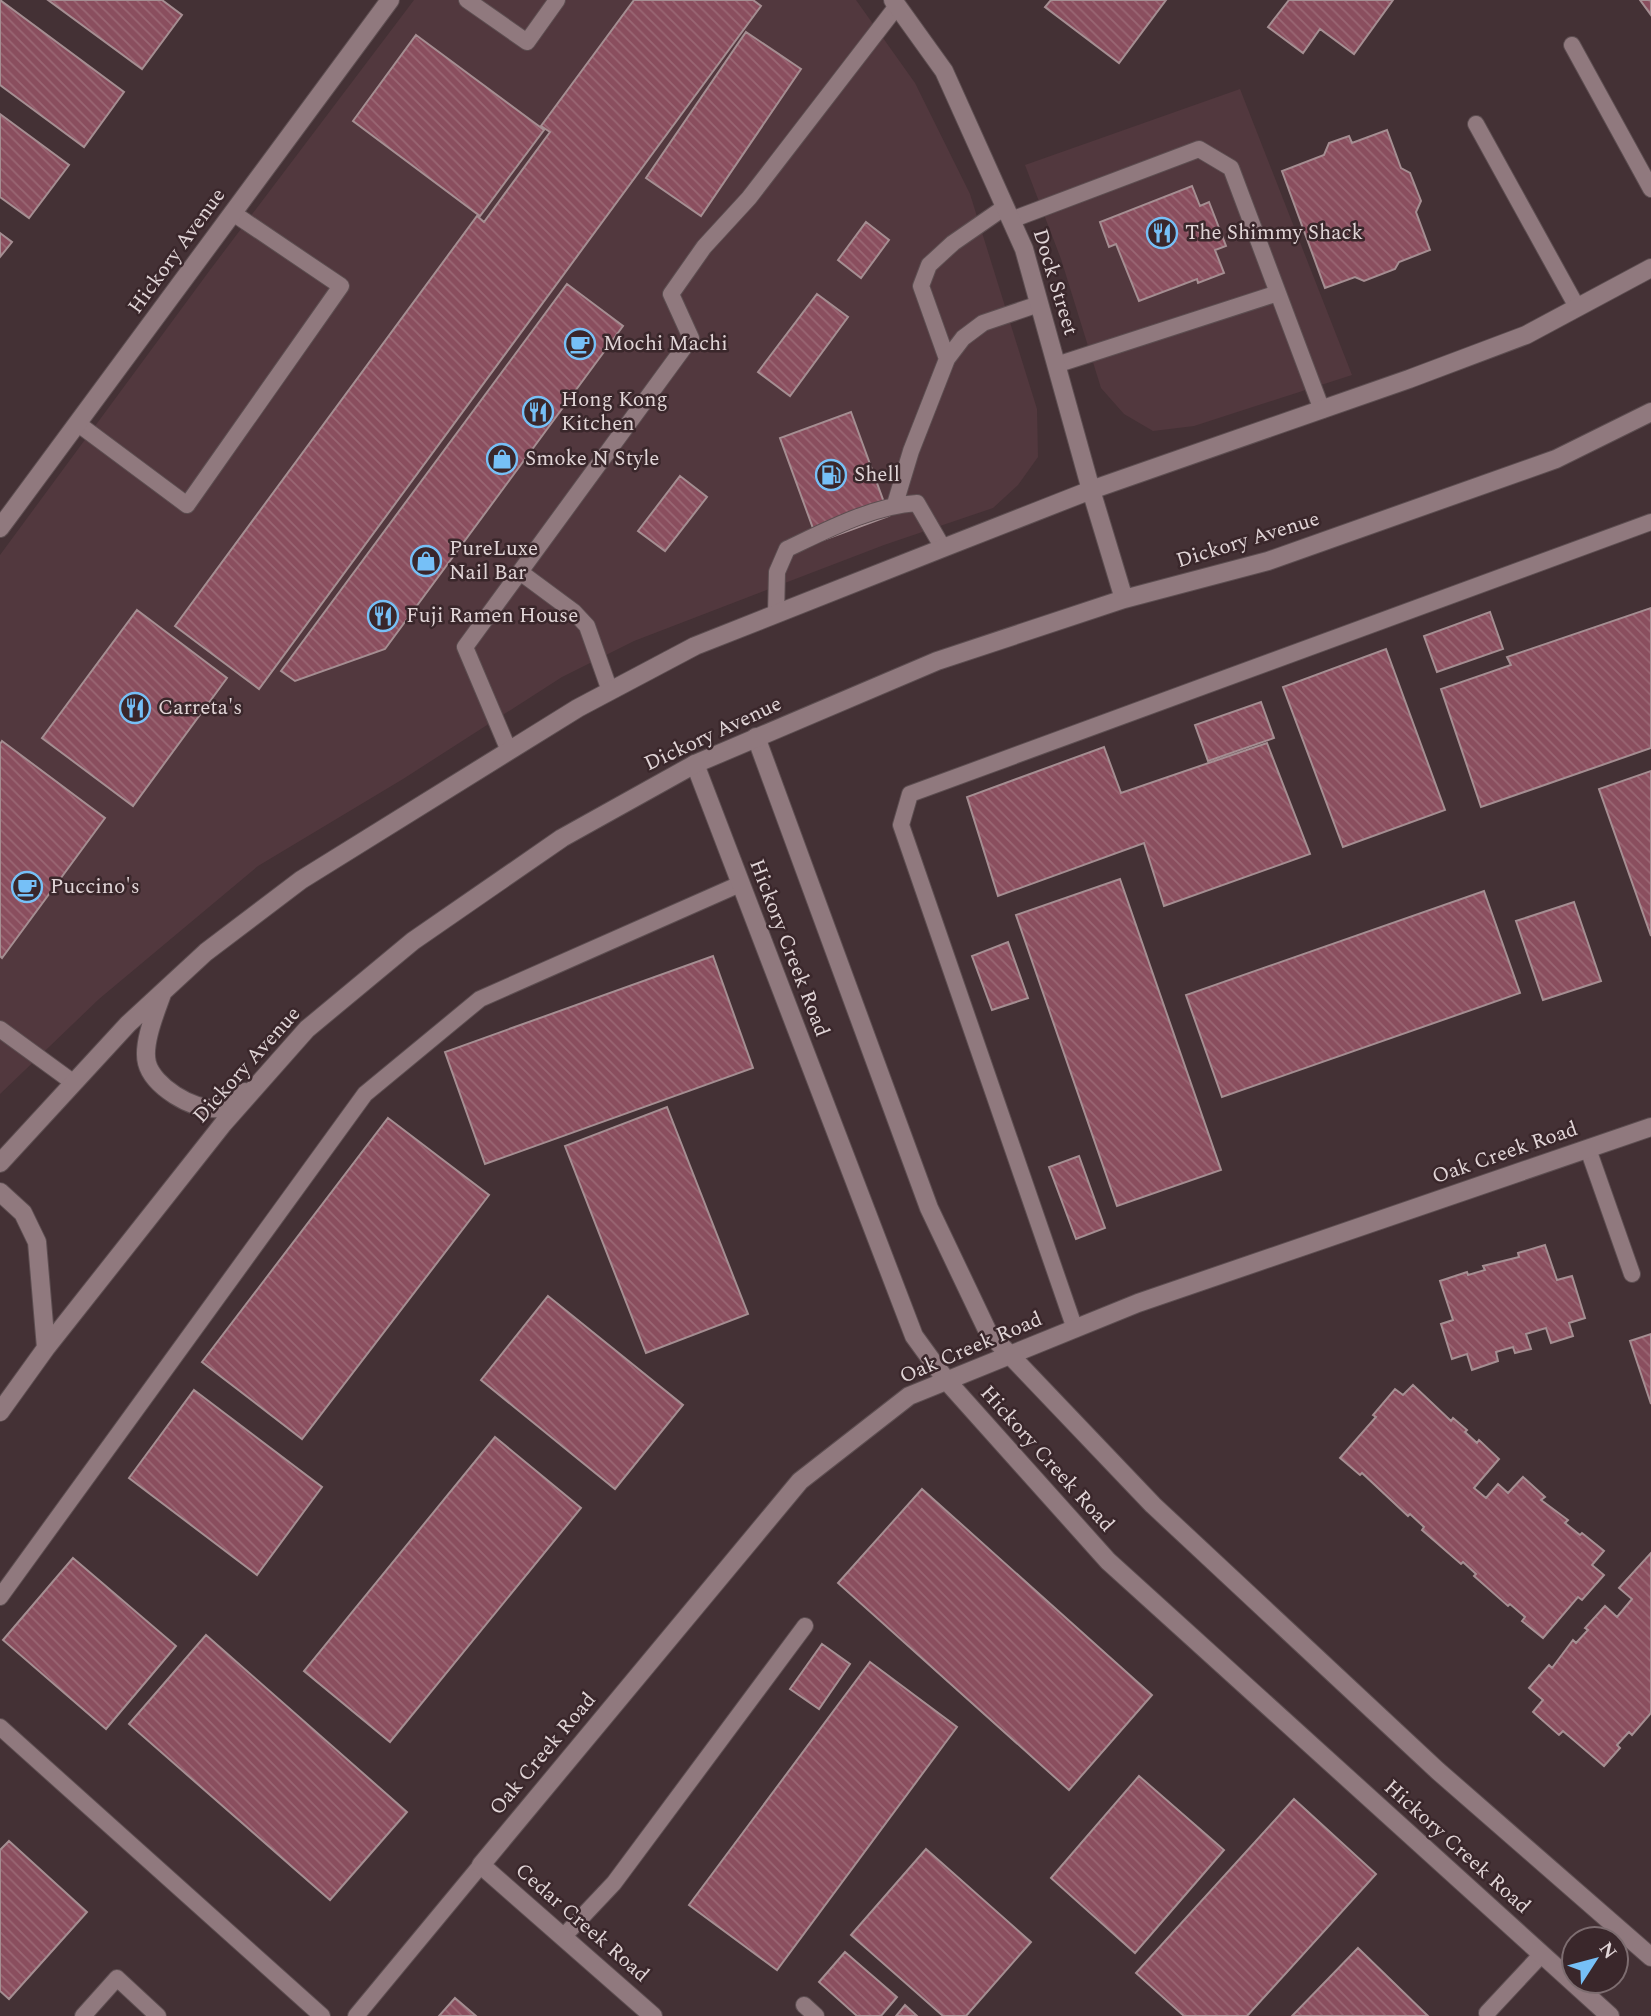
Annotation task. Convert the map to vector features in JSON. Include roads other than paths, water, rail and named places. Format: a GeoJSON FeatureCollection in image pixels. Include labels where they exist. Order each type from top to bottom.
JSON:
{"type":"FeatureCollection","features":[{"type":"Feature","properties":{"kind":"main road","name":"Hickory Avenue"},"geometry":{"type":"LineString","coordinates":[[0,528],[390,0]]}},
{"type":"Feature","properties":{"kind":"main road","name":"Dock Street"},"geometry":{"type":"LineString","coordinates":[[895,3],[944,71],[1024,249],[1124,599]]}},
{"type":"Feature","properties":{"kind":"main road"},"geometry":{"type":"LineString","coordinates":[[0,1163],[128,1024],[205,951],[301,880],[578,708],[695,646],[943,548],[1091,490],[1322,410],[1526,335],[1651,268]]}},
{"type":"Feature","properties":{"kind":"main road","name":"Dickory Avenue"},"geometry":{"type":"LineString","coordinates":[[0,1412],[46,1348],[223,1124],[307,1029],[414,940],[562,838],[695,764],[937,661],[1124,599],[1268,561],[1334,538],[1556,459],[1651,412]]}},
{"type":"Feature","properties":{"kind":"main road","name":"Hickory Creek Road"},"geometry":{"type":"LineString","coordinates":[[756,737],[929,1208],[988,1332],[1153,1505],[1438,1771],[1651,1957]]}},
{"type":"Feature","properties":{"kind":"main road","name":"Hickory Creek Road"},"geometry":{"type":"LineString","coordinates":[[695,764],[914,1336],[946,1380],[1108,1561],[1610,2016]]}},
{"type":"Feature","properties":{"kind":"main road"},"geometry":{"type":"LineString","coordinates":[[164,991],[149,1030],[147,1063],[164,1089],[193,1105],[218,1108],[257,1085]]}},
{"type":"Feature","properties":{"kind":"main road","name":"Oak Creek Road"},"geometry":{"type":"LineString","coordinates":[[481,1865],[800,1481],[909,1396],[1138,1303],[1651,1128]]}},
{"type":"Feature","properties":{"kind":"main road"},"geometry":{"type":"LineString","coordinates":[[0,1192],[23,1213],[37,1242],[46,1348]]}},
{"type":"Feature","properties":{"kind":"main road","name":"Cedar Creek Road"},"geometry":{"type":"LineString","coordinates":[[481,1865],[653,2016]]}},
{"type":"Feature","properties":{"kind":"lane"},"geometry":{"type":"LineString","coordinates":[[467,0],[527,42],[557,0]]}},
{"type":"Feature","properties":{"kind":"lane"},"geometry":{"type":"LineString","coordinates":[[509,751],[465,647],[691,338],[671,294],[704,247],[749,198],[895,3]]}},
{"type":"Feature","properties":{"kind":"lane"},"geometry":{"type":"LineString","coordinates":[[1572,45],[1651,189]]}},
{"type":"Feature","properties":{"kind":"lane"},"geometry":{"type":"LineString","coordinates":[[1476,124],[1577,307]]}},
{"type":"Feature","properties":{"kind":"lane"},"geometry":{"type":"LineString","coordinates":[[947,359],[921,286],[929,265],[953,243],[1008,214],[1199,149],[1231,168],[1322,410]]}},
{"type":"Feature","properties":{"kind":"lane"},"geometry":{"type":"LineString","coordinates":[[77,423],[187,505],[341,286],[233,213]]}},
{"type":"Feature","properties":{"kind":"lane"},"geometry":{"type":"LineString","coordinates":[[1056,365],[1278,293]]}},
{"type":"Feature","properties":{"kind":"lane"},"geometry":{"type":"LineString","coordinates":[[895,504],[911,451],[947,359],[963,338],[983,323],[1039,304]]}},
{"type":"Feature","properties":{"kind":"lane"},"geometry":{"type":"LineString","coordinates":[[776,614],[778,572],[787,550],[895,504],[917,503],[943,548]]}},
{"type":"Feature","properties":{"kind":"lane"},"geometry":{"type":"LineString","coordinates":[[1075,1329],[901,825],[910,794],[1651,523]]}},
{"type":"Feature","properties":{"kind":"lane"},"geometry":{"type":"LineString","coordinates":[[520,572],[573,612],[587,626],[610,691]]}},
{"type":"Feature","properties":{"kind":"lane"},"geometry":{"type":"LineString","coordinates":[[0,1597],[365,1094],[480,999],[740,884]]}},
{"type":"Feature","properties":{"kind":"lane"},"geometry":{"type":"LineString","coordinates":[[0,1029],[74,1083]]}},
{"type":"Feature","properties":{"kind":"lane"},"geometry":{"type":"LineString","coordinates":[[1588,1149],[1632,1274]]}},
{"type":"Feature","properties":{"kind":"lane"},"geometry":{"type":"LineString","coordinates":[[563,1937],[614,1883],[805,1626]]}},
{"type":"Feature","properties":{"kind":"lane"},"geometry":{"type":"LineString","coordinates":[[0,1727],[322,2016]]}},
{"type":"Feature","properties":{"kind":"lane"},"geometry":{"type":"LineString","coordinates":[[355,2016],[481,1865]]}},
{"type":"Feature","properties":{"kind":"lane"},"geometry":{"type":"LineString","coordinates":[[1487,2012],[1542,1954]]}},
{"type":"Feature","properties":{"kind":"lane"},"geometry":{"type":"LineString","coordinates":[[83,2016],[117,1978],[158,2016]]}},
{"type":"Feature","properties":{"kind":"place","name":"The Shimmy Shack"},"geometry":{"type":"Point","coordinates":[1162,233]}},
{"type":"Feature","properties":{"kind":"place","name":"Mochi Machi"},"geometry":{"type":"Point","coordinates":[580,344]}},
{"type":"Feature","properties":{"kind":"place","name":"Hong Kong Kitchen"},"geometry":{"type":"Point","coordinates":[538,412]}},
{"type":"Feature","properties":{"kind":"place","name":"Smoke N Style"},"geometry":{"type":"Point","coordinates":[502,459]}},
{"type":"Feature","properties":{"kind":"place","name":"Shell"},"geometry":{"type":"Point","coordinates":[831,475]}},
{"type":"Feature","properties":{"kind":"place","name":"PureLuxe Nail Bar"},"geometry":{"type":"Point","coordinates":[426,561]}},
{"type":"Feature","properties":{"kind":"place","name":"Fuji Ramen House"},"geometry":{"type":"Point","coordinates":[383,616]}},
{"type":"Feature","properties":{"kind":"place","name":"Carreta's"},"geometry":{"type":"Point","coordinates":[135,708]}},
{"type":"Feature","properties":{"kind":"place","name":"Puccino's"},"geometry":{"type":"Point","coordinates":[27,887]}}]}
